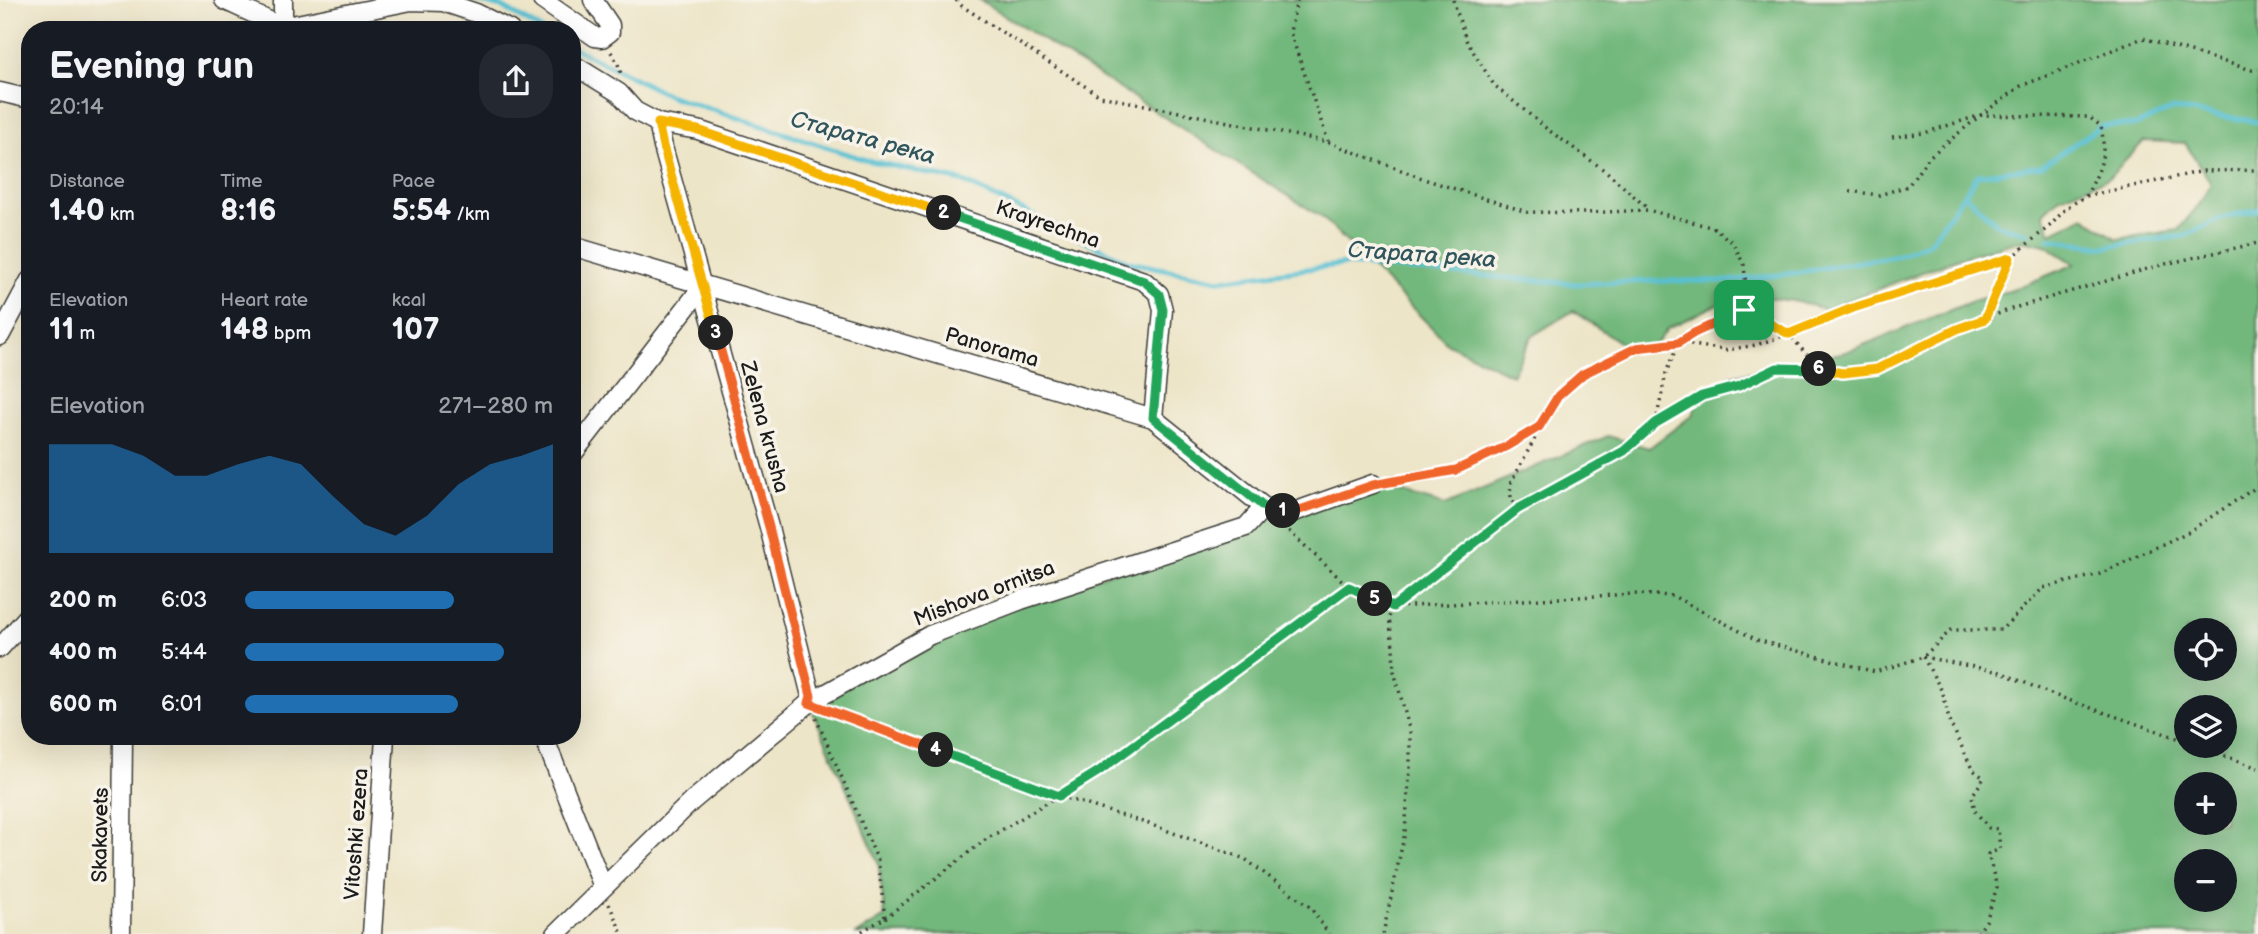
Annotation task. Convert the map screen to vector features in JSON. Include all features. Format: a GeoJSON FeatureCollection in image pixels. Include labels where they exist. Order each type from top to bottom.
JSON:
{"type":"FeatureCollection","features":[{"type":"Feature","properties":{"kind":"street"},"geometry":{"type":"LineString","coordinates":[[224,0],[268,21]]}},
{"type":"Feature","properties":{"kind":"street"},"geometry":{"type":"LineString","coordinates":[[282,21],[283,0]]}},
{"type":"Feature","properties":{"kind":"street"},"geometry":{"type":"LineString","coordinates":[[542,0],[572,21]]}},
{"type":"Feature","properties":{"kind":"street"},"geometry":{"type":"LineString","coordinates":[[581,27],[595,37],[602,38],[610,32],[610,25],[593,0]]}},
{"type":"Feature","properties":{"kind":"street"},"geometry":{"type":"LineString","coordinates":[[315,21],[411,1],[443,2],[492,21]]}},
{"type":"Feature","properties":{"kind":"street","name":"Krayrechna"},"geometry":{"type":"LineString","coordinates":[[581,70],[619,93],[635,111],[658,123],[698,130],[1144,281],[1159,294],[1163,310],[1153,418]]}},
{"type":"Feature","properties":{"kind":"street"},"geometry":{"type":"LineString","coordinates":[[0,92],[21,97]]}},
{"type":"Feature","properties":{"kind":"street","name":"Zelena krusha"},"geometry":{"type":"LineString","coordinates":[[658,123],[778,562],[811,696],[809,703]]}},
{"type":"Feature","properties":{"kind":"street","name":"Panorama"},"geometry":{"type":"LineString","coordinates":[[581,249],[1153,418],[1264,507]]}},
{"type":"Feature","properties":{"kind":"street"},"geometry":{"type":"LineString","coordinates":[[581,443],[703,286]]}},
{"type":"Feature","properties":{"kind":"street"},"geometry":{"type":"LineString","coordinates":[[0,336],[21,298]]}},
{"type":"Feature","properties":{"kind":"street"},"geometry":{"type":"LineString","coordinates":[[1264,507],[1291,513],[1373,485]]}},
{"type":"Feature","properties":{"kind":"street","name":"Mishova ornitsa"},"geometry":{"type":"LineString","coordinates":[[556,934],[692,801],[809,703],[930,635],[1021,600],[1245,527],[1264,507]]}},
{"type":"Feature","properties":{"kind":"street"},"geometry":{"type":"LineString","coordinates":[[0,648],[21,624]]}},
{"type":"Feature","properties":{"kind":"street","name":"Skakavets"},"geometry":{"type":"LineString","coordinates":[[121,934],[123,745]]}},
{"type":"Feature","properties":{"kind":"street","name":"Vitoshki ezera"},"geometry":{"type":"LineString","coordinates":[[372,934],[385,745]]}},
{"type":"Feature","properties":{"kind":"street"},"geometry":{"type":"LineString","coordinates":[[547,745],[603,887]]}},
{"type":"Feature","properties":{"kind":"path"},"geometry":{"type":"LineString","coordinates":[[956,0],[1100,96],[1328,142],[1427,180],[1527,212],[1648,210],[1714,228],[1733,243],[1744,265],[1748,298],[1744,310],[1678,343],[1666,373],[1656,423]]}},
{"type":"Feature","properties":{"kind":"path"},"geometry":{"type":"LineString","coordinates":[[1297,0],[1290,32],[1328,142]]}},
{"type":"Feature","properties":{"kind":"path"},"geometry":{"type":"LineString","coordinates":[[1452,0],[1466,40],[1494,85],[1547,129],[1607,172],[1648,210]]}},
{"type":"Feature","properties":{"kind":"path"},"geometry":{"type":"LineString","coordinates":[[602,38],[618,64],[622,81],[619,93]]}},
{"type":"Feature","properties":{"kind":"path"},"geometry":{"type":"LineString","coordinates":[[1850,191],[1879,195],[1908,186],[1929,157],[2021,86],[2143,38],[2252,70],[2258,69]]}},
{"type":"Feature","properties":{"kind":"path"},"geometry":{"type":"LineString","coordinates":[[1892,137],[1924,133],[1981,115],[2088,117],[2101,126],[2105,146],[2101,169],[2086,197]]}},
{"type":"Feature","properties":{"kind":"path"},"geometry":{"type":"LineString","coordinates":[[1518,509],[1511,498],[1510,484],[1558,396],[1583,374],[1636,348],[1678,343],[1726,350],[1756,345],[1853,308],[2010,258],[2051,226],[2066,208],[2086,197],[2204,171],[2258,170]]}},
{"type":"Feature","properties":{"kind":"path"},"geometry":{"type":"LineString","coordinates":[[1384,934],[1405,832],[1410,768],[1410,732],[1394,671],[1389,617],[1393,607],[1518,509],[1624,451],[1656,423],[1702,396],[1739,386],[1777,368],[1818,368],[1843,373],[1877,369],[1957,329],[2014,308],[2161,265],[2258,243]]}},
{"type":"Feature","properties":{"kind":"path"},"geometry":{"type":"LineString","coordinates":[[1985,319],[2010,258]]}},
{"type":"Feature","properties":{"kind":"path"},"geometry":{"type":"LineString","coordinates":[[1744,310],[1789,334],[1818,368]]}},
{"type":"Feature","properties":{"kind":"path"},"geometry":{"type":"LineString","coordinates":[[1373,485],[1456,470],[1507,446],[1539,427]]}},
{"type":"Feature","properties":{"kind":"path"},"geometry":{"type":"LineString","coordinates":[[1264,507],[1349,587],[1393,607],[1634,593],[1673,596],[1757,640],[1875,672],[1923,657],[1951,630],[2001,630],[2043,588],[2100,574],[2113,568],[2188,532],[2258,486]]}},
{"type":"Feature","properties":{"kind":"path"},"geometry":{"type":"LineString","coordinates":[[857,934],[885,918],[985,840],[1110,763],[1349,587]]}},
{"type":"Feature","properties":{"kind":"path"},"geometry":{"type":"LineString","coordinates":[[1923,657],[2000,672],[2051,694],[2174,737]]}},
{"type":"Feature","properties":{"kind":"path"},"geometry":{"type":"LineString","coordinates":[[1923,657],[1943,693],[1950,725],[1972,769],[1984,778],[1972,796],[1975,811],[1989,828],[1998,830],[2000,849],[1988,854],[1997,887],[1986,921],[1978,934]]}},
{"type":"Feature","properties":{"kind":"path"},"geometry":{"type":"LineString","coordinates":[[809,703],[1059,796],[1149,824],[1245,859],[1310,906],[1329,934]]}},
{"type":"Feature","properties":{"kind":"path"},"geometry":{"type":"LineString","coordinates":[[809,703],[878,861],[885,918]]}},
{"type":"Feature","properties":{"kind":"path"},"geometry":{"type":"LineString","coordinates":[[2231,758],[2258,768]]}},
{"type":"Feature","properties":{"kind":"path"},"geometry":{"type":"LineString","coordinates":[[603,887],[622,934]]}},
{"type":"Feature","properties":{"kind":"green space"},"geometry":{"type":"Polygon","coordinates":[[[980,0],[2258,0],[2258,934],[857,934],[885,917],[878,861],[809,703],[930,635],[1245,527],[1264,507],[1373,484],[1445,505],[1608,436],[1649,448],[1694,414],[1695,398],[1731,376],[1846,352],[2075,264],[2045,245],[2023,240],[1956,259],[1826,309],[1793,301],[1740,294],[1668,328],[1653,348],[1624,345],[1573,311],[1532,336],[1512,375],[1448,344],[1323,218],[980,0]],[[2144,141],[2109,178],[2060,197],[2043,213],[2051,233],[2084,217],[2117,239],[2178,230],[2199,205],[2211,183],[2185,143],[2144,141]]]}},
{"type":"Feature","properties":{"kind":"waterway","name":"Старата река"},"geometry":{"type":"LineString","coordinates":[[473,0],[502,7],[526,21]]}},
{"type":"Feature","properties":{"kind":"waterway","name":"Старата река"},"geometry":{"type":"LineString","coordinates":[[581,52],[670,96],[866,160],[962,181],[1129,262],[1219,280],[1347,264],[1577,284],[1730,281],[1794,273],[1900,255],[1930,242],[1978,175],[2042,166],[2101,126],[2136,125],[2173,109],[2258,122]]}},
{"type":"Feature","properties":{"kind":"waterway"},"geometry":{"type":"LineString","coordinates":[[1964,194],[1998,225],[2027,233]]}},
{"type":"Feature","properties":{"kind":"waterway"},"geometry":{"type":"LineString","coordinates":[[2049,239],[2104,247],[2184,236],[2225,217],[2258,210]]}},
{"type":"Feature","properties":{"kind":"route"},"geometry":{"type":"LineString","coordinates":[[658,123],[698,130],[1144,281],[1159,294],[1163,310],[1153,418],[1264,507],[1291,513],[1373,485],[1456,470],[1507,446],[1539,427],[1558,396],[1583,374],[1636,348],[1678,343],[1744,310],[1789,334],[1853,308],[2010,258],[1985,319],[1957,329],[1877,369],[1843,373],[1818,368],[1777,368],[1739,386],[1702,396],[1656,423],[1624,451],[1518,509],[1393,607],[1349,587],[1099,771],[1059,796],[809,703],[811,696],[778,562],[658,123]]}}]}
